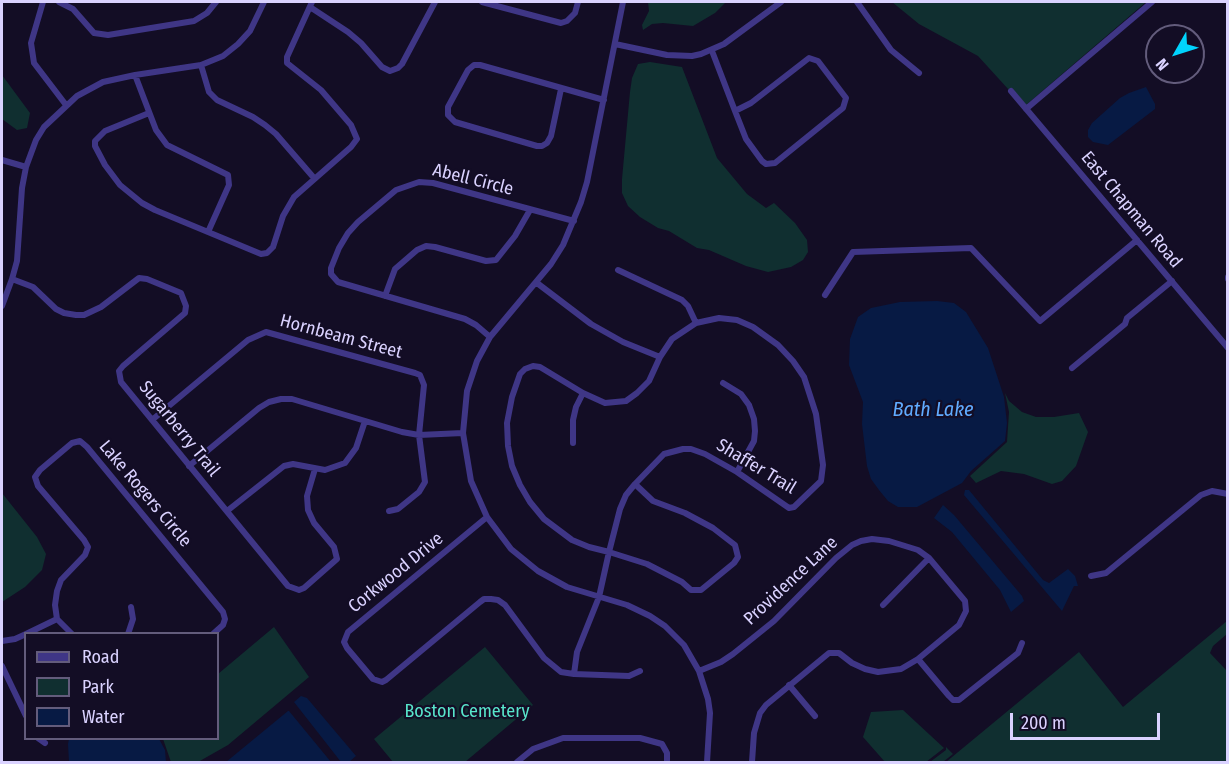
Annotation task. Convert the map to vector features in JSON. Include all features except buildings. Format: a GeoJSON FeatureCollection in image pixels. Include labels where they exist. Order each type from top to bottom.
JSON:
{"type":"FeatureCollection","features":[{"type":"Feature","properties":{"kind":"street"},"geometry":{"type":"LineString","coordinates":[[43,2],[33,33],[34,63],[66,105]]}},
{"type":"Feature","properties":{"kind":"street"},"geometry":{"type":"LineString","coordinates":[[59,2],[73,9],[94,33],[108,34],[194,21],[207,13],[216,2]]}},
{"type":"Feature","properties":{"kind":"street"},"geometry":{"type":"LineString","coordinates":[[2,306],[12,279],[18,250],[22,188],[26,167],[36,140],[44,128],[66,105],[89,88],[103,82],[201,65],[223,56],[238,44],[255,23],[264,2]]}},
{"type":"Feature","properties":{"kind":"street"},"geometry":{"type":"LineString","coordinates":[[149,113],[100,134],[95,141],[99,154],[112,175],[130,194],[155,210],[261,254],[267,254],[273,247],[288,205],[302,189],[351,147],[357,139],[351,125],[321,90],[287,63],[287,57],[311,4],[348,32],[382,67],[390,71],[399,68],[402,64],[435,2]]}},
{"type":"Feature","properties":{"kind":"street"},"geometry":{"type":"LineString","coordinates":[[482,2],[561,23],[567,21],[575,13],[578,2]]}},
{"type":"Feature","properties":{"kind":"street"},"geometry":{"type":"LineString","coordinates":[[623,2],[587,182],[574,221],[563,245],[537,283],[490,337],[477,361],[467,391],[463,433],[466,464],[487,517],[510,549],[538,571],[567,587],[627,605],[650,616],[665,626],[684,645],[705,686],[710,713],[707,762]]}},
{"type":"Feature","properties":{"kind":"street"},"geometry":{"type":"LineString","coordinates":[[615,44],[681,56],[712,51],[781,2]]}},
{"type":"Feature","properties":{"kind":"street"},"geometry":{"type":"LineString","coordinates":[[857,2],[891,50],[919,73]]}},
{"type":"Feature","properties":{"kind":"street"},"geometry":{"type":"LineString","coordinates":[[1026,110],[1152,2]]}},
{"type":"Feature","properties":{"kind":"street"},"geometry":{"type":"LineString","coordinates":[[712,51],[735,111],[750,146],[762,161],[771,164],[843,108],[846,98],[818,61],[809,58],[751,103],[735,111]]}},
{"type":"Feature","properties":{"kind":"street"},"geometry":{"type":"LineString","coordinates":[[201,65],[209,92],[217,100],[253,117],[276,134],[314,178]]}},
{"type":"Feature","properties":{"kind":"street"},"geometry":{"type":"LineString","coordinates":[[561,89],[551,136],[542,146],[454,122],[448,115],[448,107],[468,70],[474,65],[604,100]]}},
{"type":"Feature","properties":{"kind":"street"},"geometry":{"type":"LineString","coordinates":[[135,75],[156,130],[167,145],[228,176],[229,185],[208,232]]}},
{"type":"Feature","properties":{"kind":"street","name":"East Chapman Road"},"geometry":{"type":"LineString","coordinates":[[1011,91],[1227,348]]}},
{"type":"Feature","properties":{"kind":"street"},"geometry":{"type":"LineString","coordinates":[[2,160],[26,167]]}},
{"type":"Feature","properties":{"kind":"street","name":"Abell Circle"},"geometry":{"type":"LineString","coordinates":[[490,337],[465,319],[338,282],[331,274],[332,268],[339,248],[348,233],[396,190],[419,182],[433,183],[574,221]]}},
{"type":"Feature","properties":{"kind":"street"},"geometry":{"type":"LineString","coordinates":[[385,296],[395,269],[417,250],[426,246],[486,261],[496,260],[515,236],[530,210]]}},
{"type":"Feature","properties":{"kind":"street"},"geometry":{"type":"LineString","coordinates":[[825,295],[853,252],[971,248],[1040,321],[1137,240]]}},
{"type":"Feature","properties":{"kind":"street"},"geometry":{"type":"LineString","coordinates":[[618,270],[682,300],[688,306],[696,323]]}},
{"type":"Feature","properties":{"kind":"street","name":"Sugarberry Trail"},"geometry":{"type":"LineString","coordinates":[[12,279],[33,287],[56,309],[76,315],[84,315],[101,308],[139,278],[181,293],[186,306],[185,313],[123,366],[119,371],[121,382],[288,586],[299,590],[337,559],[334,547],[314,523],[308,510],[307,496],[315,469]]}},
{"type":"Feature","properties":{"kind":"street"},"geometry":{"type":"LineString","coordinates":[[1072,368],[1125,324],[1127,318],[1170,280]]}},
{"type":"Feature","properties":{"kind":"street"},"geometry":{"type":"LineString","coordinates":[[537,283],[591,324],[623,342],[660,357]]}},
{"type":"Feature","properties":{"kind":"street","name":"Shaffer Trail"},"geometry":{"type":"LineString","coordinates":[[574,674],[578,652],[598,597],[620,509],[634,484],[664,454],[672,450],[690,449],[705,454],[738,471],[784,506],[794,507],[821,482],[823,465],[813,405],[804,377],[793,361],[768,336],[737,320],[719,318],[696,323],[672,339],[660,357],[649,381],[638,393],[626,401],[605,403],[583,393],[540,367],[525,369],[520,374],[512,397],[507,423],[512,466],[520,485],[544,519],[572,540],[589,548],[609,552]]}},
{"type":"Feature","properties":{"kind":"street","name":"Hornbeam Street"},"geometry":{"type":"LineString","coordinates":[[152,420],[248,340],[266,332],[420,375],[424,385],[419,435]]}},
{"type":"Feature","properties":{"kind":"street"},"geometry":{"type":"LineString","coordinates":[[723,383],[741,394],[749,405],[754,419],[754,441],[738,471]]}},
{"type":"Feature","properties":{"kind":"street"},"geometry":{"type":"LineString","coordinates":[[573,443],[573,420],[576,406],[583,393]]}},
{"type":"Feature","properties":{"kind":"street"},"geometry":{"type":"LineString","coordinates":[[189,466],[259,408],[281,399],[292,399],[402,432],[419,435],[463,433]]}},
{"type":"Feature","properties":{"kind":"street"},"geometry":{"type":"LineString","coordinates":[[227,511],[284,466],[293,464],[315,469],[332,469],[345,463],[351,457],[365,421]]}},
{"type":"Feature","properties":{"kind":"street"},"geometry":{"type":"LineString","coordinates":[[389,510],[398,509],[423,487],[425,477],[419,435]]}},
{"type":"Feature","properties":{"kind":"street","name":"Lake Rogers Circle"},"geometry":{"type":"LineString","coordinates":[[57,619],[56,598],[61,580],[85,555],[88,548],[84,540],[38,486],[35,477],[72,443],[80,441],[223,612],[225,619],[223,625],[214,632]]}},
{"type":"Feature","properties":{"kind":"street"},"geometry":{"type":"LineString","coordinates":[[609,552],[647,564],[696,591],[701,590],[734,563],[738,557],[735,545],[713,528],[685,513],[653,501],[634,484]]}},
{"type":"Feature","properties":{"kind":"street"},"geometry":{"type":"LineString","coordinates":[[1091,576],[1106,573],[1201,495],[1212,491],[1227,494]]}},
{"type":"Feature","properties":{"kind":"street","name":"Corkwood Drive"},"geometry":{"type":"LineString","coordinates":[[487,517],[348,632],[344,642],[346,648],[373,679],[382,682],[480,602],[491,598],[504,605],[550,665],[561,672],[629,676],[640,671]]}},
{"type":"Feature","properties":{"kind":"street","name":"Providence Lane"},"geometry":{"type":"LineString","coordinates":[[699,671],[721,662],[762,631],[817,575],[852,545],[872,539],[889,541],[918,550],[929,558],[964,601],[966,611],[959,625],[918,659],[901,669],[878,672],[852,663],[839,653],[829,653],[789,685],[760,713],[754,733],[752,762]]}},
{"type":"Feature","properties":{"kind":"street"},"geometry":{"type":"LineString","coordinates":[[883,605],[929,558]]}},
{"type":"Feature","properties":{"kind":"street"},"geometry":{"type":"LineString","coordinates":[[128,632],[133,619],[132,607]]}},
{"type":"Feature","properties":{"kind":"street"},"geometry":{"type":"LineString","coordinates":[[30,632],[57,619],[71,632]]}},
{"type":"Feature","properties":{"kind":"street"},"geometry":{"type":"LineString","coordinates":[[2,641],[24,635]]}},
{"type":"Feature","properties":{"kind":"street"},"geometry":{"type":"LineString","coordinates":[[918,659],[949,696],[959,700],[1018,653],[1022,643]]}},
{"type":"Feature","properties":{"kind":"street"},"geometry":{"type":"LineString","coordinates":[[2,666],[24,712]]}},
{"type":"Feature","properties":{"kind":"street"},"geometry":{"type":"LineString","coordinates":[[789,685],[815,716]]}},
{"type":"Feature","properties":{"kind":"street"},"geometry":{"type":"LineString","coordinates":[[517,762],[533,749],[563,738],[640,738],[662,744],[667,753],[667,762]]}},
{"type":"Feature","properties":{"kind":"street"},"geometry":{"type":"LineString","coordinates":[[41,740],[45,743]]}},
{"type":"Feature","properties":{"kind":"green space"},"geometry":{"type":"Polygon","coordinates":[[[648,2],[726,2],[715,13],[693,26],[663,23],[652,24],[643,30],[642,25],[649,11],[648,2]]]}},
{"type":"Feature","properties":{"kind":"green space"},"geometry":{"type":"Polygon","coordinates":[[[892,2],[1146,2],[1026,105],[1012,88],[1009,90],[978,56],[919,24],[892,2]]]}},
{"type":"Feature","properties":{"kind":"green space"},"geometry":{"type":"Polygon","coordinates":[[[650,62],[682,67],[717,158],[747,194],[766,208],[774,203],[795,223],[807,240],[808,252],[803,260],[791,267],[768,272],[746,266],[709,250],[697,248],[669,231],[658,228],[628,206],[622,193],[622,179],[632,78],[638,64],[650,62]]]}},
{"type":"Feature","properties":{"kind":"green space"},"geometry":{"type":"Polygon","coordinates":[[[2,75],[30,113],[27,128],[17,130],[2,119],[2,75]]]}},
{"type":"Feature","properties":{"kind":"green space"},"geometry":{"type":"Polygon","coordinates":[[[1005,393],[1009,401],[1022,412],[1036,417],[1079,413],[1088,432],[1076,466],[1062,481],[1052,484],[1024,474],[1001,471],[976,483],[970,476],[1007,442],[1009,412],[1005,393]]]}},
{"type":"Feature","properties":{"kind":"green space"},"geometry":{"type":"Polygon","coordinates":[[[2,493],[37,537],[46,554],[42,570],[25,587],[2,602],[2,493]]]}},
{"type":"Feature","properties":{"kind":"green space"},"geometry":{"type":"Polygon","coordinates":[[[1227,621],[1227,634],[1213,646],[1210,653],[1227,671],[1227,762],[946,762],[1079,652],[1123,707],[1227,621]]]}},
{"type":"Feature","properties":{"kind":"green space"},"geometry":{"type":"Polygon","coordinates":[[[274,627],[309,677],[228,745],[198,762],[171,762],[163,740],[219,740],[219,673],[274,627]]]}},
{"type":"Feature","properties":{"kind":"green space","name":"Boston Cemetery"},"geometry":{"type":"Polygon","coordinates":[[[485,647],[533,705],[465,762],[393,762],[374,739],[485,647]]]}},
{"type":"Feature","properties":{"kind":"green space"},"geometry":{"type":"Polygon","coordinates":[[[903,710],[944,748],[926,762],[885,762],[863,737],[871,712],[903,710]]]}},
{"type":"Feature","properties":{"kind":"green space"},"geometry":{"type":"Polygon","coordinates":[[[946,747],[953,754],[943,762],[930,762],[946,750],[946,747]]]}},
{"type":"Feature","properties":{"kind":"water"},"geometry":{"type":"Polygon","coordinates":[[[1146,87],[1155,104],[1155,109],[1108,145],[1093,142],[1088,137],[1088,130],[1092,123],[1120,98],[1146,87]]]}},
{"type":"Feature","properties":{"kind":"water","name":"Bath Lake"},"geometry":{"type":"Polygon","coordinates":[[[900,302],[954,303],[966,312],[988,348],[1004,397],[1007,423],[1005,441],[971,471],[962,483],[917,507],[898,507],[888,501],[879,490],[871,479],[867,466],[862,424],[863,402],[849,365],[850,339],[858,317],[871,308],[900,302]]]}},
{"type":"Feature","properties":{"kind":"water"},"geometry":{"type":"Polygon","coordinates":[[[965,490],[969,490],[1043,580],[1049,583],[1068,569],[1075,576],[1078,586],[1074,586],[1062,611],[964,495],[965,490]]]}},
{"type":"Feature","properties":{"kind":"water"},"geometry":{"type":"Polygon","coordinates":[[[943,505],[1022,596],[1024,601],[1011,612],[1000,590],[952,532],[934,518],[943,505]]]}},
{"type":"Feature","properties":{"kind":"water"},"geometry":{"type":"Polygon","coordinates":[[[301,696],[307,698],[356,756],[349,762],[341,762],[294,702],[301,696]]]}},
{"type":"Feature","properties":{"kind":"water"},"geometry":{"type":"Polygon","coordinates":[[[288,711],[331,762],[226,762],[288,711]]]}},
{"type":"Feature","properties":{"kind":"water"},"geometry":{"type":"Polygon","coordinates":[[[69,740],[160,740],[165,750],[166,762],[69,762],[69,740]]]}}]}
